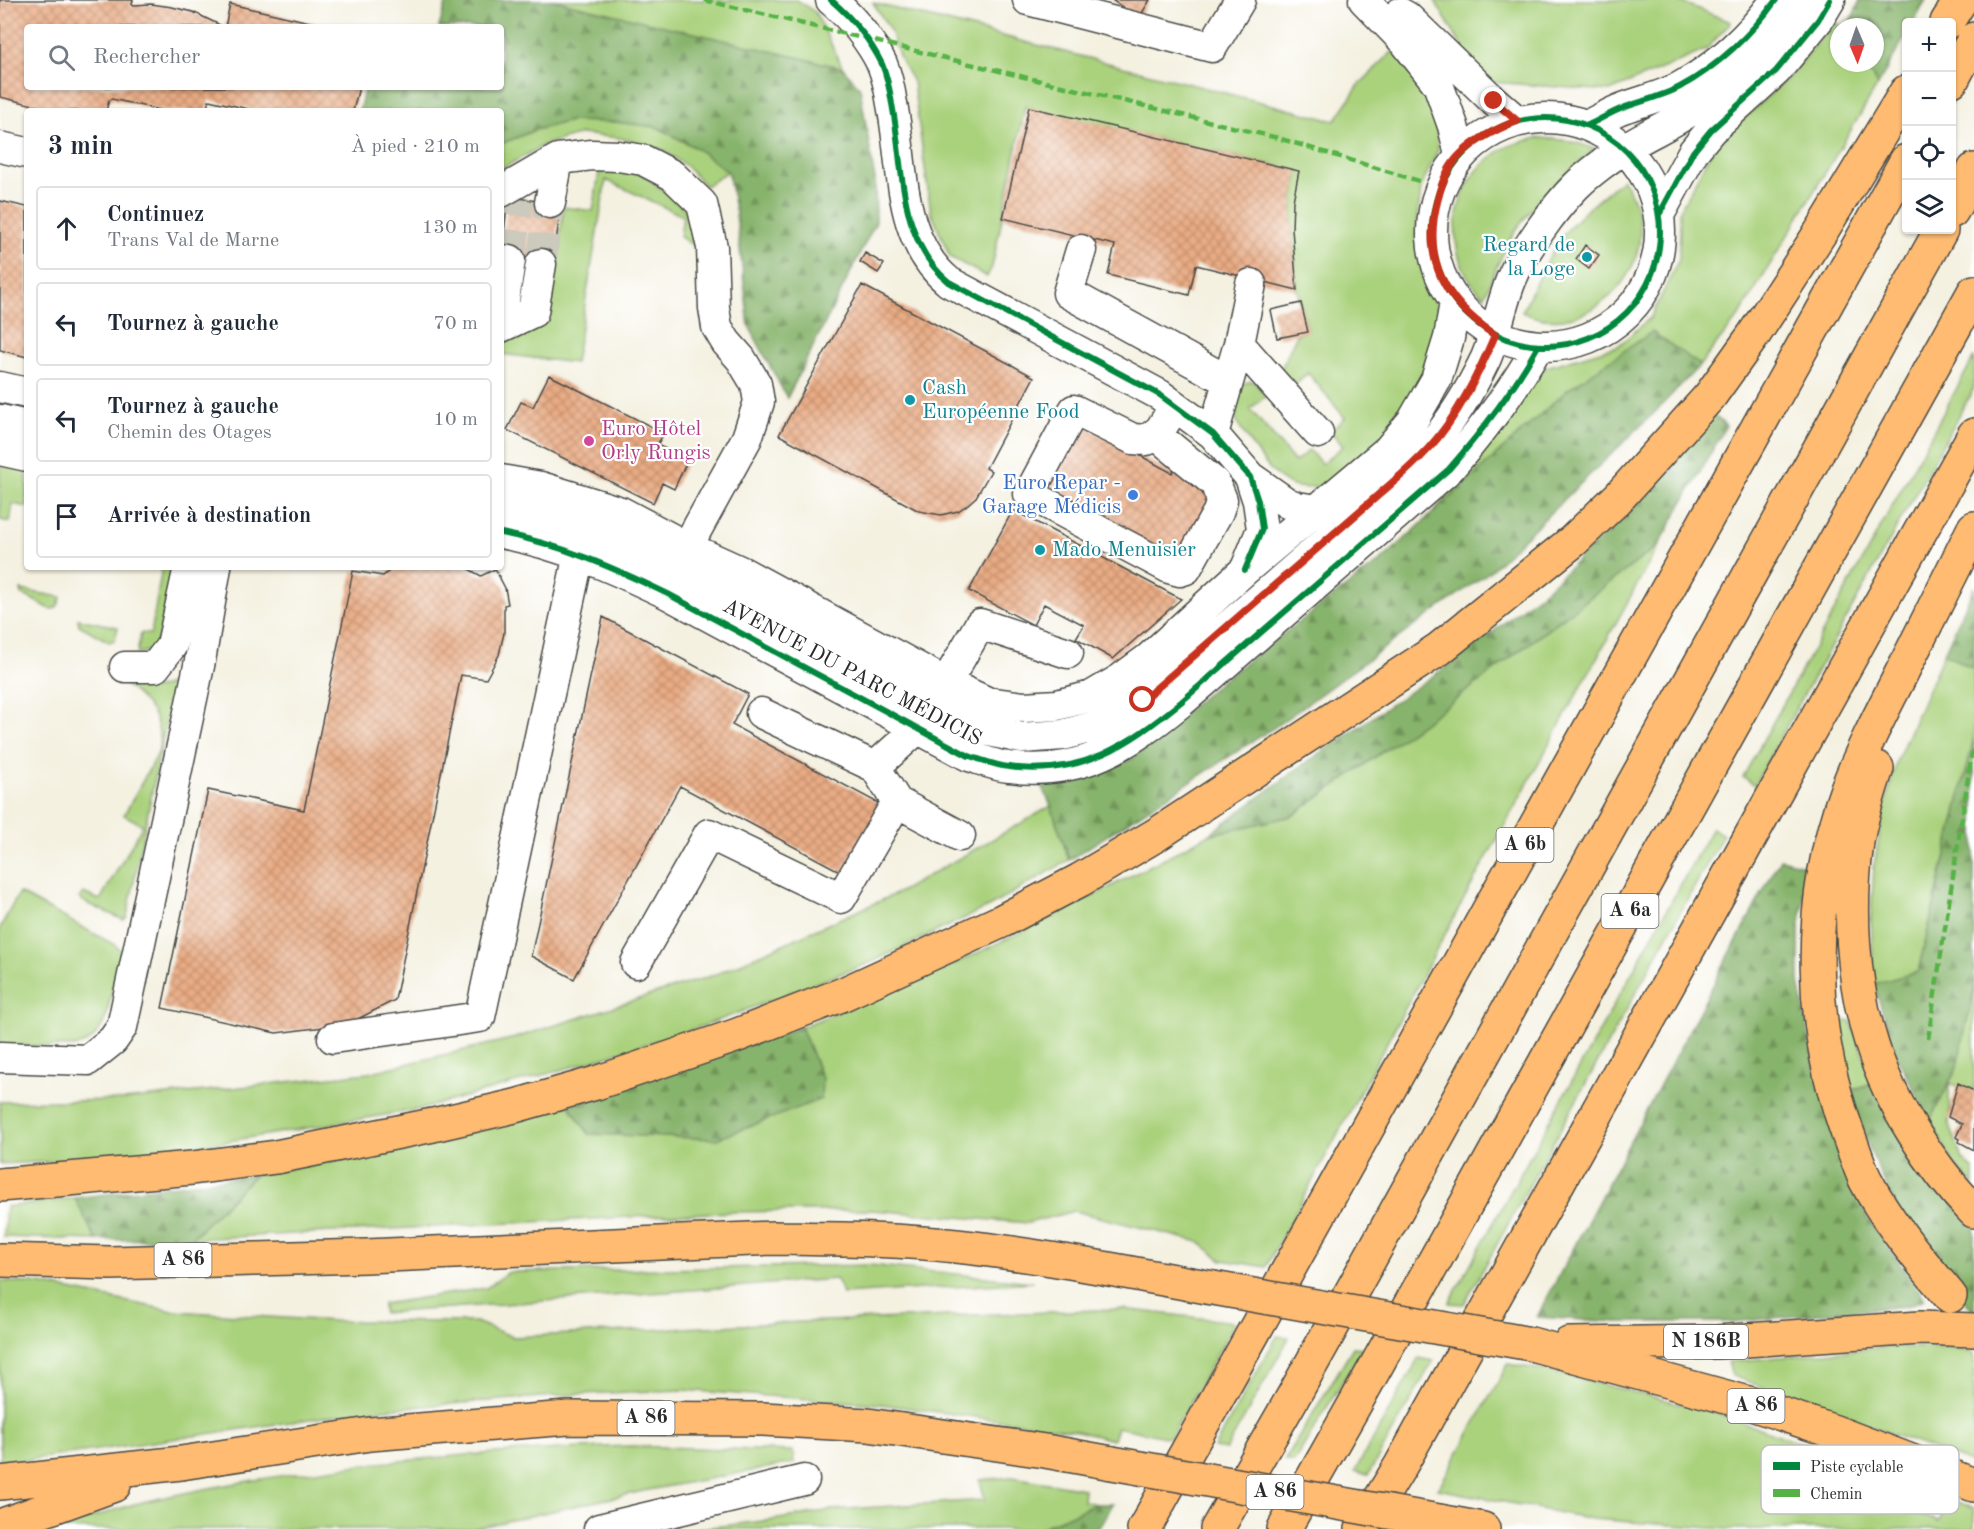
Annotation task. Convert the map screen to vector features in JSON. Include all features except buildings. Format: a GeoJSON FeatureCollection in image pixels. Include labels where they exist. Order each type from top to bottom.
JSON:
{"type":"FeatureCollection","features":[{"type":"Feature","properties":{"kind":"highway"},"geometry":{"type":"LineString","coordinates":[[1950,18],[1961,0]]}},
{"type":"Feature","properties":{"kind":"highway"},"geometry":{"type":"LineString","coordinates":[[1956,73],[1974,39]]}},
{"type":"Feature","properties":{"kind":"highway"},"geometry":{"type":"LineString","coordinates":[[0,1185],[192,1168],[276,1157],[515,1106],[596,1083],[725,1039],[841,994],[1002,921],[1080,880],[1156,835],[1439,649],[1573,542],[1618,498],[1710,396],[1753,336],[1817,237],[1902,99]]}},
{"type":"Feature","properties":{"kind":"highway","name":"A 6b"},"geometry":{"type":"LineString","coordinates":[[1144,1529],[1902,168]]}},
{"type":"Feature","properties":{"kind":"highway"},"geometry":{"type":"LineString","coordinates":[[1956,204],[1974,170]]}},
{"type":"Feature","properties":{"kind":"highway","name":"A 6a"},"geometry":{"type":"LineString","coordinates":[[1217,1529],[1298,1388],[1939,234]]}},
{"type":"Feature","properties":{"kind":"highway","name":"A 6a"},"geometry":{"type":"LineString","coordinates":[[1284,1529],[1974,292]]}},
{"type":"Feature","properties":{"kind":"highway"},"geometry":{"type":"LineString","coordinates":[[1362,1529],[1401,1464],[1974,435]]}},
{"type":"Feature","properties":{"kind":"highway"},"geometry":{"type":"LineString","coordinates":[[1950,1296],[1901,1237],[1865,1179],[1841,1116],[1824,1050],[1817,994],[1818,934],[1822,882],[1832,836],[1847,789],[1858,762],[1974,528]]}},
{"type":"Feature","properties":{"kind":"highway"},"geometry":{"type":"LineString","coordinates":[[1895,686],[1898,713],[1886,738],[1868,795],[1857,841],[1853,885],[1853,936],[1859,991],[1872,1046],[1895,1100],[1920,1144],[1956,1193],[1974,1211]]}},
{"type":"Feature","properties":{"kind":"highway","name":"A 86"},"geometry":{"type":"LineString","coordinates":[[0,1260],[110,1263],[366,1256],[774,1238],[919,1242],[989,1250],[1532,1344],[1752,1404],[1869,1445]]}},
{"type":"Feature","properties":{"kind":"highway","name":"N 186B"},"geometry":{"type":"LineString","coordinates":[[1532,1344],[1717,1342],[1920,1328],[1974,1330]]}},
{"type":"Feature","properties":{"kind":"highway","name":"A 86"},"geometry":{"type":"LineString","coordinates":[[0,1483],[181,1463],[370,1434],[557,1419],[763,1419],[868,1425],[1046,1451],[1484,1529]]}},
{"type":"Feature","properties":{"kind":"highway"},"geometry":{"type":"LineString","coordinates":[[0,1526],[86,1494],[181,1463]]}},
{"type":"Feature","properties":{"kind":"highway"},"geometry":{"type":"LineString","coordinates":[[1369,1529],[1401,1464]]}},
{"type":"Feature","properties":{"kind":"highway","name":"A 86"},"geometry":{"type":"LineString","coordinates":[[1959,1479],[1974,1485]]}},
{"type":"Feature","properties":{"kind":"street"},"geometry":{"type":"LineString","coordinates":[[1028,0],[1212,47],[1240,0]]}},
{"type":"Feature","properties":{"kind":"street"},"geometry":{"type":"LineString","coordinates":[[1364,0],[1405,42],[1438,84],[1453,126],[1460,155]]}},
{"type":"Feature","properties":{"kind":"street"},"geometry":{"type":"LineString","coordinates":[[1377,0],[1407,17],[1517,121]]}},
{"type":"Feature","properties":{"kind":"street"},"geometry":{"type":"LineString","coordinates":[[1590,124],[1620,109],[1678,88],[1697,77],[1716,64],[1754,27],[1776,0]]}},
{"type":"Feature","properties":{"kind":"street"},"geometry":{"type":"LineString","coordinates":[[504,508],[604,534],[677,570],[942,711],[985,730],[1022,738],[1064,735],[1103,724],[1143,700],[1391,484],[1430,447],[1460,407],[1495,335],[1511,280],[1550,217],[1577,186],[1625,148],[1689,112],[1725,85],[1764,50],[1803,0]]}},
{"type":"Feature","properties":{"kind":"street"},"geometry":{"type":"LineString","coordinates":[[1660,213],[1693,152],[1711,130],[1776,71],[1818,20],[1830,0]]}},
{"type":"Feature","properties":{"kind":"street"},"geometry":{"type":"LineString","coordinates":[[846,4],[882,64],[897,127],[909,219],[926,256],[937,272],[949,282],[1161,395],[1213,434],[1250,477],[1287,503],[1318,510]]}},
{"type":"Feature","properties":{"kind":"street"},"geometry":{"type":"LineString","coordinates":[[1543,117],[1569,119],[1590,124],[1610,136],[1625,148],[1648,177],[1660,213],[1661,242],[1657,262],[1641,298],[1621,319],[1596,335],[1568,344],[1538,346],[1516,342],[1495,335],[1473,321],[1455,302],[1440,276],[1432,247],[1432,217],[1440,188],[1450,168],[1460,155],[1488,133],[1517,121],[1543,117]]}},
{"type":"Feature","properties":{"kind":"street"},"geometry":{"type":"LineString","coordinates":[[0,147],[24,152]]}},
{"type":"Feature","properties":{"kind":"street"},"geometry":{"type":"LineString","coordinates":[[514,190],[558,159],[592,155],[618,156],[643,160],[672,175],[702,204],[712,247],[714,308],[717,327],[756,384],[759,402],[747,438],[677,570]]}},
{"type":"Feature","properties":{"kind":"street"},"geometry":{"type":"LineString","coordinates":[[550,203],[558,159]]}},
{"type":"Feature","properties":{"kind":"street"},"geometry":{"type":"LineString","coordinates":[[1081,250],[1068,293],[1228,381]]}},
{"type":"Feature","properties":{"kind":"street"},"geometry":{"type":"LineString","coordinates":[[504,300],[510,260]]}},
{"type":"Feature","properties":{"kind":"street"},"geometry":{"type":"LineString","coordinates":[[504,326],[533,312],[541,264]]}},
{"type":"Feature","properties":{"kind":"street"},"geometry":{"type":"LineString","coordinates":[[1213,434],[1239,344],[1251,284]]}},
{"type":"Feature","properties":{"kind":"street","name":"AVENUE DU PARC MÉDICIS"},"geometry":{"type":"LineString","coordinates":[[504,534],[528,538],[579,554],[618,570],[742,572],[946,683],[987,702],[1024,707],[1057,705],[1092,696],[1149,658],[1245,570],[1388,450],[1413,420],[1436,380],[1449,338],[1455,302]]}},
{"type":"Feature","properties":{"kind":"street"},"geometry":{"type":"LineString","coordinates":[[1239,344],[1318,433]]}},
{"type":"Feature","properties":{"kind":"street","name":"AVENUE DU PARC MÉDICIS"},"geometry":{"type":"LineString","coordinates":[[504,481],[541,487],[621,512],[677,570],[918,728],[969,756],[1007,767],[1043,770],[1079,763],[1115,750],[1147,730],[1181,702],[1449,469],[1478,435],[1525,369],[1538,346]]}},
{"type":"Feature","properties":{"kind":"street"},"geometry":{"type":"LineString","coordinates":[[0,387],[24,392]]}},
{"type":"Feature","properties":{"kind":"street"},"geometry":{"type":"LineString","coordinates":[[1155,434],[1215,483],[1222,500],[1218,512],[1186,569],[1180,571],[1168,568],[1029,494],[1074,410],[1133,439],[1147,440],[1160,430],[1175,406]]}},
{"type":"Feature","properties":{"kind":"street"},"geometry":{"type":"LineString","coordinates":[[0,420],[24,425]]}},
{"type":"Feature","properties":{"kind":"street"},"geometry":{"type":"LineString","coordinates":[[0,450],[24,454]]}},
{"type":"Feature","properties":{"kind":"street"},"geometry":{"type":"LineString","coordinates":[[1245,570],[1262,529],[1258,501],[1250,477]]}},
{"type":"Feature","properties":{"kind":"street"},"geometry":{"type":"LineString","coordinates":[[333,1038],[480,1017],[579,554]]}},
{"type":"Feature","properties":{"kind":"street"},"geometry":{"type":"LineString","coordinates":[[125,667],[154,667],[172,645],[188,570]]}},
{"type":"Feature","properties":{"kind":"street"},"geometry":{"type":"LineString","coordinates":[[0,1057],[88,1060],[113,1040],[122,1027],[200,661],[215,570]]}},
{"type":"Feature","properties":{"kind":"street"},"geometry":{"type":"LineString","coordinates":[[946,683],[980,624],[1068,653]]}},
{"type":"Feature","properties":{"kind":"street"},"geometry":{"type":"LineString","coordinates":[[761,714],[875,767],[897,802],[960,836]]}},
{"type":"Feature","properties":{"kind":"street"},"geometry":{"type":"LineString","coordinates":[[875,767],[918,728]]}},
{"type":"Feature","properties":{"kind":"street"},"geometry":{"type":"LineString","coordinates":[[636,963],[709,834],[841,898],[897,802]]}},
{"type":"Feature","properties":{"kind":"street"},"geometry":{"type":"LineString","coordinates":[[599,1529],[804,1480]]}},
{"type":"Feature","properties":{"kind":"green space"},"geometry":{"type":"Polygon","coordinates":[[[447,0],[553,0],[843,68],[860,88],[875,180],[876,222],[787,398],[749,326],[736,214],[728,172],[696,148],[657,127],[615,122],[570,121],[535,130],[504,143],[504,108],[360,108],[364,90],[504,90],[504,24],[440,24],[447,0]]]}},
{"type":"Feature","properties":{"kind":"green space"},"geometry":{"type":"Polygon","coordinates":[[[550,0],[797,0],[815,12],[843,68],[550,0]]]}},
{"type":"Feature","properties":{"kind":"green space"},"geometry":{"type":"Polygon","coordinates":[[[1676,0],[1731,22],[1706,50],[1610,91],[1492,82],[1472,64],[1435,1],[1676,0]]]}},
{"type":"Feature","properties":{"kind":"green space"},"geometry":{"type":"Polygon","coordinates":[[[1860,0],[1926,0],[1916,18],[1902,18],[1902,42],[1878,85],[1870,72],[1884,72],[1884,18],[1852,18],[1860,0]]]}},
{"type":"Feature","properties":{"kind":"green space"},"geometry":{"type":"Polygon","coordinates":[[[873,3],[1335,121],[1359,85],[1393,51],[1422,86],[1436,119],[1438,150],[1421,187],[1416,237],[1424,274],[1443,320],[1442,342],[1389,435],[1328,485],[1299,487],[1290,485],[1274,473],[1258,454],[1233,415],[1241,385],[1250,381],[1255,383],[1266,396],[1250,409],[1295,462],[1309,450],[1322,464],[1343,446],[1330,431],[1345,418],[1308,373],[1291,389],[1280,371],[1297,334],[1308,331],[1297,290],[1292,229],[1293,201],[1299,171],[1025,107],[992,267],[987,277],[950,257],[931,212],[913,82],[901,61],[890,30],[873,3]]]}},
{"type":"Feature","properties":{"kind":"green space"},"geometry":{"type":"Polygon","coordinates":[[[1830,27],[1830,72],[1870,72],[1878,85],[1739,316],[1700,365],[1652,332],[1431,515],[1503,425],[1524,390],[1546,367],[1618,346],[1651,317],[1679,259],[1679,212],[1713,148],[1793,73],[1830,27]]]}},
{"type":"Feature","properties":{"kind":"green space"},"geometry":{"type":"Polygon","coordinates":[[[570,121],[615,122],[657,127],[696,148],[728,171],[706,186],[686,166],[663,150],[620,138],[581,134],[546,144],[504,167],[504,143],[535,130],[570,121]]]}},
{"type":"Feature","properties":{"kind":"green space"},"geometry":{"type":"Polygon","coordinates":[[[1538,138],[1567,140],[1595,149],[1547,193],[1516,230],[1484,297],[1469,279],[1461,262],[1457,245],[1458,210],[1472,178],[1484,164],[1498,152],[1512,145],[1538,138]]]}},
{"type":"Feature","properties":{"kind":"green space"},"geometry":{"type":"Polygon","coordinates":[[[600,166],[642,174],[674,198],[686,211],[695,230],[697,248],[680,237],[683,216],[606,180],[575,363],[504,354],[504,334],[547,317],[564,207],[593,211],[600,166]]]}},
{"type":"Feature","properties":{"kind":"green space"},"geometry":{"type":"Polygon","coordinates":[[[1623,179],[1635,204],[1640,232],[1637,253],[1629,272],[1617,289],[1601,304],[1583,314],[1563,319],[1542,319],[1522,312],[1559,241],[1581,216],[1623,179]]]}},
{"type":"Feature","properties":{"kind":"green space"},"geometry":{"type":"Polygon","coordinates":[[[1652,332],[1700,365],[1656,411],[1489,572],[1275,727],[1069,860],[1040,781],[1092,772],[1130,760],[1225,678],[1384,558],[1567,390],[1652,332]]]}},
{"type":"Feature","properties":{"kind":"green space"},"geometry":{"type":"Polygon","coordinates":[[[1974,357],[1974,388],[1754,785],[1743,777],[1974,357]]]}},
{"type":"Feature","properties":{"kind":"green space"},"geometry":{"type":"Polygon","coordinates":[[[1713,414],[1726,426],[1659,545],[1444,708],[1292,816],[1208,835],[1297,769],[1465,654],[1550,586],[1645,497],[1713,414]]]}},
{"type":"Feature","properties":{"kind":"green space"},"geometry":{"type":"Polygon","coordinates":[[[0,465],[24,470],[24,506],[13,504],[10,522],[0,520],[0,465]]]}},
{"type":"Feature","properties":{"kind":"green space"},"geometry":{"type":"Polygon","coordinates":[[[1659,545],[1470,888],[1266,1267],[1222,1260],[1199,1242],[1074,1211],[1028,1223],[873,1210],[730,1212],[191,1239],[255,1175],[420,1145],[569,1105],[589,1134],[822,1079],[801,1027],[954,964],[1057,915],[1208,835],[1292,816],[1444,708],[1659,545]]]}},
{"type":"Feature","properties":{"kind":"green space"},"geometry":{"type":"Polygon","coordinates":[[[162,570],[173,570],[157,645],[150,651],[137,653],[141,633],[151,634],[162,570]]]}},
{"type":"Feature","properties":{"kind":"green space"},"geometry":{"type":"Polygon","coordinates":[[[1974,587],[1974,669],[1944,653],[1974,587]]]}},
{"type":"Feature","properties":{"kind":"green space"},"geometry":{"type":"Polygon","coordinates":[[[21,590],[61,597],[59,604],[50,609],[22,594],[21,590]]]}},
{"type":"Feature","properties":{"kind":"green space"},"geometry":{"type":"Polygon","coordinates":[[[78,619],[118,627],[115,640],[109,642],[79,625],[78,619]]]}},
{"type":"Feature","properties":{"kind":"green space"},"geometry":{"type":"Polygon","coordinates":[[[1944,653],[1974,669],[1974,738],[1918,972],[1874,984],[1871,917],[1874,866],[1884,808],[1897,760],[1944,653]]]}},
{"type":"Feature","properties":{"kind":"green space"},"geometry":{"type":"Polygon","coordinates":[[[126,682],[150,689],[174,682],[127,917],[124,920],[79,898],[83,893],[100,900],[143,825],[124,815],[159,751],[158,729],[148,706],[125,685],[126,682]]]}},
{"type":"Feature","properties":{"kind":"green space"},"geometry":{"type":"Polygon","coordinates":[[[1974,738],[1974,991],[1956,1070],[1930,1120],[1896,1055],[1874,984],[1918,972],[1974,738]]]}},
{"type":"Feature","properties":{"kind":"green space"},"geometry":{"type":"Polygon","coordinates":[[[1051,806],[1069,860],[990,906],[874,961],[706,1025],[582,1064],[421,1109],[127,1158],[0,1164],[0,1102],[123,1100],[368,1073],[515,1038],[714,975],[900,892],[1051,806]]]}},
{"type":"Feature","properties":{"kind":"green space"},"geometry":{"type":"Polygon","coordinates":[[[1712,828],[1723,835],[1464,1304],[1449,1303],[1712,828]]]}},
{"type":"Feature","properties":{"kind":"green space"},"geometry":{"type":"Polygon","coordinates":[[[1780,859],[1809,866],[1799,929],[1799,982],[1814,1063],[1843,1156],[1867,1218],[1925,1299],[1907,1306],[1731,1322],[1618,1322],[1537,1317],[1780,859]]]}},
{"type":"Feature","properties":{"kind":"green space"},"geometry":{"type":"Polygon","coordinates":[[[19,893],[115,945],[121,951],[107,1014],[102,1026],[88,1042],[74,1047],[0,1045],[0,928],[19,893]]]}},
{"type":"Feature","properties":{"kind":"green space"},"geometry":{"type":"Polygon","coordinates":[[[1974,991],[1974,1095],[1949,1083],[1956,1070],[1974,991]]]}},
{"type":"Feature","properties":{"kind":"green space"},"geometry":{"type":"Polygon","coordinates":[[[1851,1021],[1873,1083],[1849,1091],[1834,1022],[1851,1021]]]}},
{"type":"Feature","properties":{"kind":"green space"},"geometry":{"type":"Polygon","coordinates":[[[801,1027],[822,1079],[821,1099],[717,1139],[589,1134],[569,1105],[801,1027]]]}},
{"type":"Feature","properties":{"kind":"green space"},"geometry":{"type":"Polygon","coordinates":[[[1873,1083],[1974,1227],[1974,1309],[1940,1273],[1916,1241],[1883,1179],[1849,1091],[1873,1083]]]}},
{"type":"Feature","properties":{"kind":"green space"},"geometry":{"type":"Polygon","coordinates":[[[1949,1083],[1949,1123],[1962,1158],[1974,1171],[1974,1185],[1955,1165],[1930,1120],[1949,1083]]]}},
{"type":"Feature","properties":{"kind":"green space"},"geometry":{"type":"Polygon","coordinates":[[[255,1175],[191,1239],[96,1240],[75,1198],[255,1175]]]}},
{"type":"Feature","properties":{"kind":"green space"},"geometry":{"type":"Polygon","coordinates":[[[75,1198],[96,1240],[4,1237],[6,1207],[75,1198]]]}},
{"type":"Feature","properties":{"kind":"green space"},"geometry":{"type":"Polygon","coordinates":[[[869,1265],[1033,1282],[843,1294],[836,1279],[383,1313],[383,1304],[486,1288],[509,1272],[869,1265]]]}},
{"type":"Feature","properties":{"kind":"green space"},"geometry":{"type":"Polygon","coordinates":[[[0,1281],[40,1284],[173,1311],[334,1321],[476,1322],[513,1337],[1123,1309],[1235,1322],[1170,1438],[1117,1427],[1113,1440],[1077,1431],[880,1404],[682,1390],[580,1394],[373,1410],[0,1464],[0,1281]]]}},
{"type":"Feature","properties":{"kind":"green space"},"geometry":{"type":"Polygon","coordinates":[[[1277,1336],[1289,1338],[1226,1450],[1214,1448],[1277,1336]]]}},
{"type":"Feature","properties":{"kind":"green space"},"geometry":{"type":"Polygon","coordinates":[[[1353,1347],[1363,1348],[1294,1462],[1285,1460],[1353,1347]]]}},
{"type":"Feature","properties":{"kind":"green space"},"geometry":{"type":"Polygon","coordinates":[[[1887,1347],[1950,1348],[1974,1353],[1974,1464],[1959,1459],[1959,1445],[1922,1445],[1732,1376],[1728,1362],[1887,1347]]]}},
{"type":"Feature","properties":{"kind":"green space"},"geometry":{"type":"Polygon","coordinates":[[[1419,1358],[1433,1361],[1368,1475],[1355,1471],[1419,1358]]]}},
{"type":"Feature","properties":{"kind":"green space"},"geometry":{"type":"Polygon","coordinates":[[[1508,1364],[1543,1370],[1711,1411],[1807,1445],[1761,1445],[1761,1514],[1921,1514],[1939,1521],[1942,1514],[1959,1514],[1959,1503],[1974,1508],[1974,1529],[1724,1529],[1592,1519],[1438,1489],[1508,1364]]]}},
{"type":"Feature","properties":{"kind":"green space"},"geometry":{"type":"Polygon","coordinates":[[[630,1446],[793,1451],[794,1463],[643,1491],[471,1529],[56,1529],[143,1502],[264,1478],[385,1462],[507,1452],[630,1446]]]}},
{"type":"Feature","properties":{"kind":"green space"},"geometry":{"type":"Polygon","coordinates":[[[1012,1477],[1084,1489],[1083,1501],[1096,1504],[1038,1529],[694,1529],[773,1520],[832,1510],[985,1500],[980,1480],[1012,1477]]]}},
{"type":"Feature","properties":{"kind":"green space"},"geometry":{"type":"Polygon","coordinates":[[[1096,1504],[1113,1504],[1098,1529],[1038,1529],[1096,1504]]]}},
{"type":"Feature","properties":{"kind":"tunnel"},"geometry":{"type":"LineString","coordinates":[[510,260],[519,199]]}},
{"type":"Feature","properties":{"kind":"tunnel"},"geometry":{"type":"LineString","coordinates":[[541,264],[550,203]]}},
{"type":"Feature","properties":{"kind":"marked path"},"geometry":{"type":"LineString","coordinates":[[704,0],[1278,138],[1419,181]]}},
{"type":"Feature","properties":{"kind":"marked path"},"geometry":{"type":"LineString","coordinates":[[1928,1039],[1974,747]]}},
{"type":"Feature","properties":{"kind":"cycle path"},"geometry":{"type":"LineString","coordinates":[[831,0],[860,29],[884,69],[896,127],[911,223],[932,265],[949,282],[1160,395],[1213,434],[1250,477],[1258,501],[1262,529],[1245,570]]}},
{"type":"Feature","properties":{"kind":"cycle path"},"geometry":{"type":"LineString","coordinates":[[1590,124],[1619,110],[1660,96],[1694,79],[1733,49],[1776,0]]}},
{"type":"Feature","properties":{"kind":"cycle path"},"geometry":{"type":"LineString","coordinates":[[1660,213],[1693,152],[1711,130],[1776,71],[1818,20],[1830,0]]}},
{"type":"Feature","properties":{"kind":"cycle path"},"geometry":{"type":"LineString","coordinates":[[1535,118],[1557,118],[1590,126],[1610,137],[1627,151],[1641,168],[1652,188],[1660,221],[1660,232],[1658,254],[1652,276],[1641,296],[1627,313],[1610,327],[1590,338],[1557,346],[1535,346],[1502,338],[1492,333],[1473,320],[1458,305],[1440,276],[1432,243],[1432,221],[1440,188],[1445,178],[1458,159],[1473,144],[1502,126],[1535,118]]}},
{"type":"Feature","properties":{"kind":"cycle path"},"geometry":{"type":"LineString","coordinates":[[504,534],[586,558],[668,594],[969,756],[1004,766],[1035,769],[1059,767],[1102,754],[1142,732],[1161,718],[1449,469],[1496,410],[1538,346]]}},
{"type":"Feature","properties":{"kind":"place","name":"Regard de la Loge"},"geometry":{"type":"Point","coordinates":[1587,257]}},
{"type":"Feature","properties":{"kind":"place","name":"Cash Européenne Food"},"geometry":{"type":"Point","coordinates":[910,400]}},
{"type":"Feature","properties":{"kind":"place","name":"Euro Hôtel Orly Rungis"},"geometry":{"type":"Point","coordinates":[589,441]}},
{"type":"Feature","properties":{"kind":"place","name":"Euro Repar - Garage Médicis"},"geometry":{"type":"Point","coordinates":[1133,495]}},
{"type":"Feature","properties":{"kind":"place","name":"Mado Menuisier"},"geometry":{"type":"Point","coordinates":[1040,550]}},
{"type":"Feature","properties":{"kind":"route"},"geometry":{"type":"LineString","coordinates":[[1143,700],[1391,484],[1430,447],[1460,407],[1495,335],[1473,321],[1455,302],[1440,276],[1432,247],[1432,217],[1440,188],[1450,168],[1460,155],[1488,133],[1517,121],[1494,101]]}}]}
